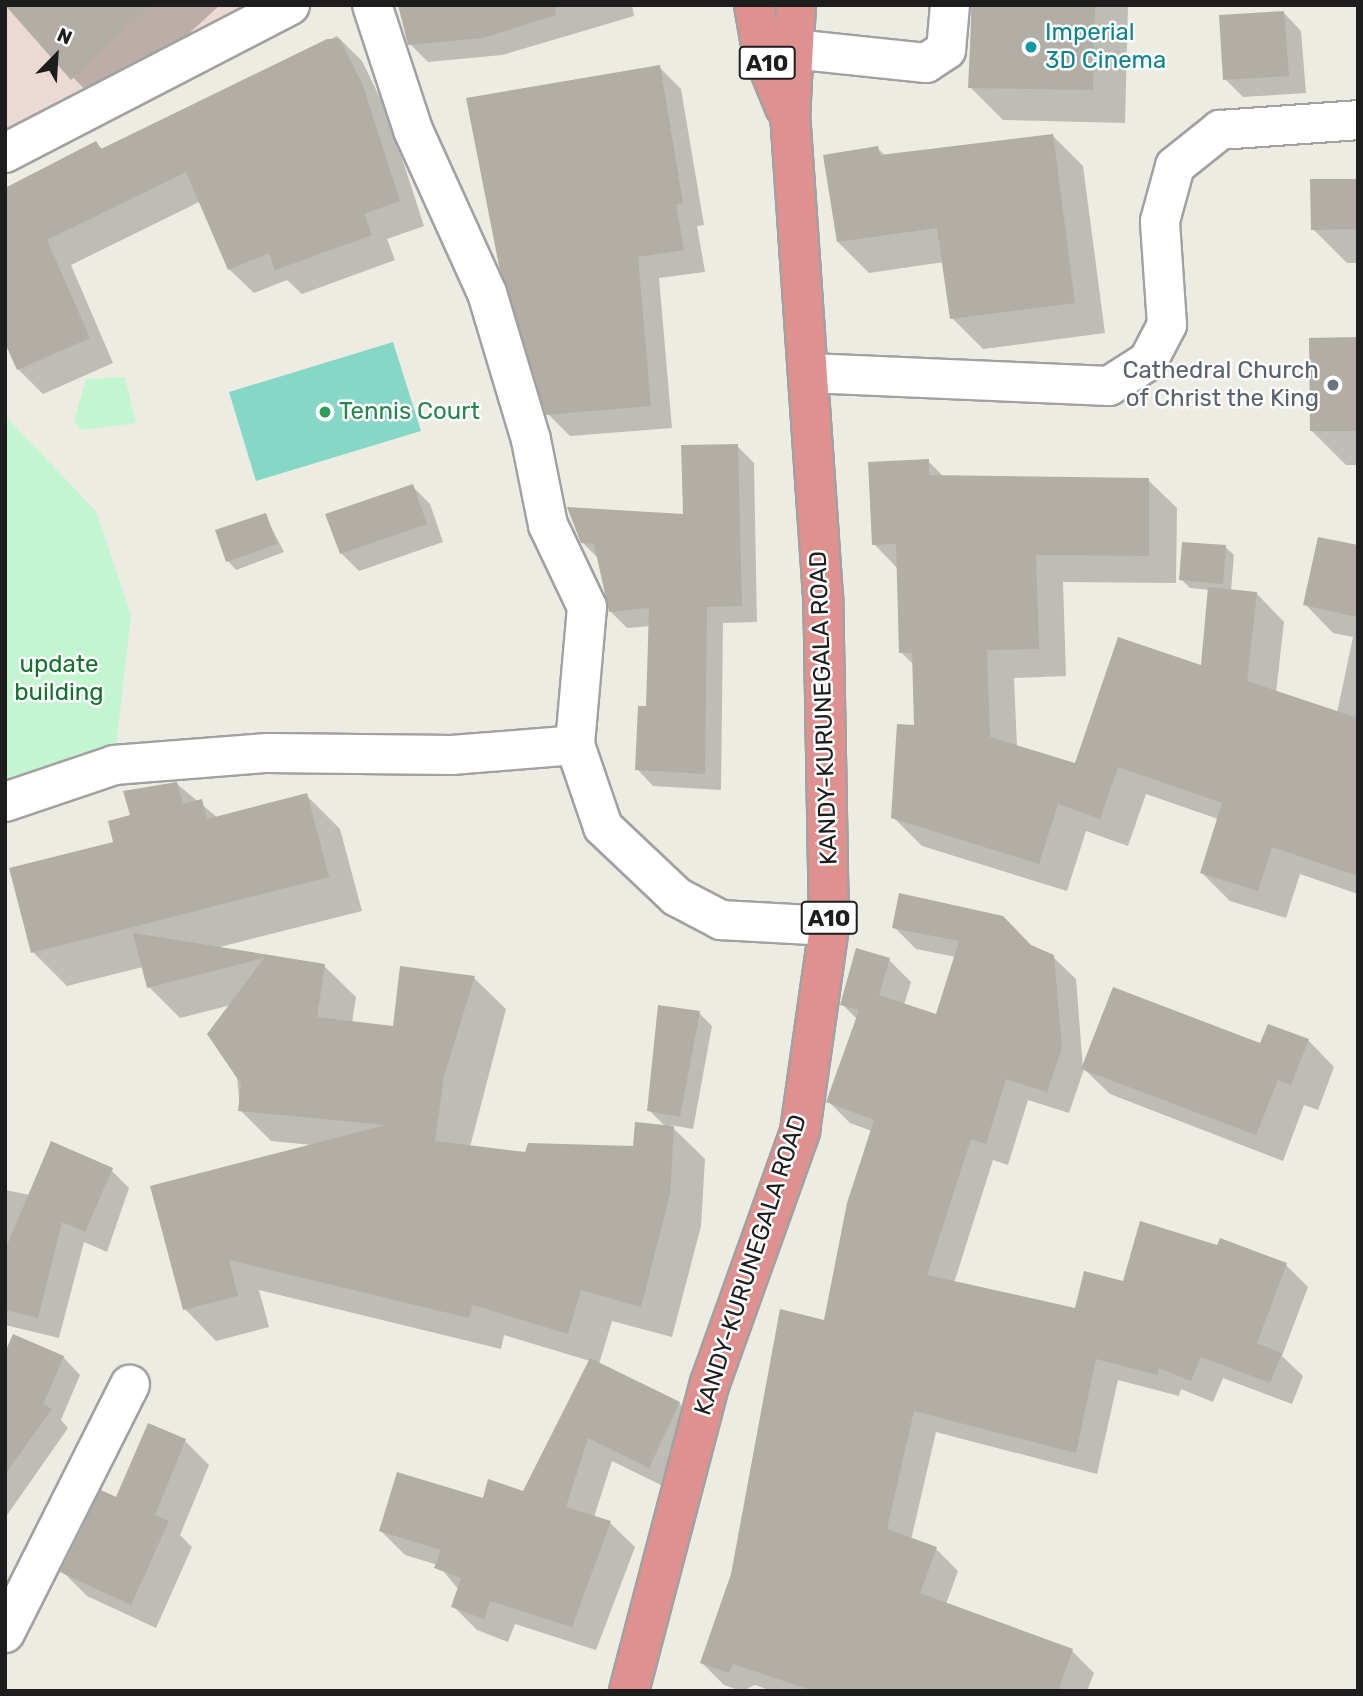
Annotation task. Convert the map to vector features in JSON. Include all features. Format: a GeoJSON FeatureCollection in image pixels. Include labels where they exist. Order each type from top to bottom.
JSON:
{"type":"FeatureCollection","features":[{"type":"Feature","properties":{"kind":"highway","name":"KANDY-KURUNEGALA ROAD"},"geometry":{"type":"LineString","coordinates":[[754,5],[762,51],[790,118]]}},
{"type":"Feature","properties":{"kind":"highway","name":"KANDY-KURUNEGALA ROAD"},"geometry":{"type":"LineString","coordinates":[[629,1691],[710,1383],[800,1131],[829,926],[826,658],[790,118],[796,5]]}},
{"type":"Feature","properties":{"kind":"street"},"geometry":{"type":"LineString","coordinates":[[5,153],[290,5]]}},
{"type":"Feature","properties":{"kind":"street"},"geometry":{"type":"LineString","coordinates":[[372,5],[413,130],[487,293],[531,440],[548,525],[587,607],[575,745],[603,827],[677,897],[721,920],[829,926]]}},
{"type":"Feature","properties":{"kind":"street"},"geometry":{"type":"LineString","coordinates":[[793,49],[926,63],[946,50],[950,5]]}},
{"type":"Feature","properties":{"kind":"street"},"geometry":{"type":"LineString","coordinates":[[809,373],[1109,386],[1148,361],[1167,325],[1160,221],[1175,166],[1220,130],[1358,120]]}},
{"type":"Feature","properties":{"kind":"street"},"geometry":{"type":"LineString","coordinates":[[5,802],[114,765],[268,753],[452,755],[575,745]]}},
{"type":"Feature","properties":{"kind":"street"},"geometry":{"type":"LineString","coordinates":[[5,1633],[130,1385]]}},
{"type":"Feature","properties":{"kind":"shaded area"},"geometry":{"type":"Polygon","coordinates":[[[5,5],[290,5],[5,153],[5,5]]]}},
{"type":"Feature","properties":{"kind":"shaded area","name":"Tennis Court"},"geometry":{"type":"Polygon","coordinates":[[[393,342],[421,431],[256,481],[229,392],[393,342]]]}},
{"type":"Feature","properties":{"kind":"green space"},"geometry":{"type":"Polygon","coordinates":[[[125,377],[136,423],[81,430],[74,421],[86,379],[125,377]]]}},
{"type":"Feature","properties":{"kind":"green space","name":"update building"},"geometry":{"type":"Polygon","coordinates":[[[5,416],[96,511],[131,615],[114,765],[5,802],[5,416]]]}},
{"type":"Feature","properties":{"kind":"building"},"geometry":{"type":"Polygon","coordinates":[[[5,5],[152,5],[71,80],[5,5]]]}},
{"type":"Feature","properties":{"kind":"building"},"geometry":{"type":"Polygon","coordinates":[[[398,5],[554,5],[556,15],[483,38],[408,45],[398,5]]]}},
{"type":"Feature","properties":{"kind":"building","name":"Imperial 3D Cinema"},"geometry":{"type":"Polygon","coordinates":[[[972,5],[1095,5],[1093,90],[968,88],[972,5]]]}},
{"type":"Feature","properties":{"kind":"building"},"geometry":{"type":"Polygon","coordinates":[[[1284,11],[1289,76],[1223,80],[1219,15],[1284,11]]]}},
{"type":"Feature","properties":{"kind":"building"},"geometry":{"type":"Polygon","coordinates":[[[327,39],[340,39],[363,86],[400,201],[364,214],[372,235],[275,270],[269,253],[228,270],[186,172],[47,240],[90,338],[17,370],[5,343],[5,188],[96,141],[101,149],[327,39]]]}},
{"type":"Feature","properties":{"kind":"building"},"geometry":{"type":"Polygon","coordinates":[[[660,65],[683,203],[676,204],[684,250],[638,257],[651,406],[546,415],[499,266],[466,98],[660,65]]]}},
{"type":"Feature","properties":{"kind":"building"},"geometry":{"type":"Polygon","coordinates":[[[1053,134],[1075,303],[950,319],[937,228],[837,242],[823,155],[878,146],[880,155],[1053,134]]]}},
{"type":"Feature","properties":{"kind":"building"},"geometry":{"type":"Polygon","coordinates":[[[1310,179],[1358,179],[1358,229],[1311,230],[1310,179]]]}},
{"type":"Feature","properties":{"kind":"building","name":"Cathedral Church of Christ the King"},"geometry":{"type":"Polygon","coordinates":[[[1358,337],[1358,431],[1310,431],[1309,338],[1358,337]]]}},
{"type":"Feature","properties":{"kind":"building"},"geometry":{"type":"Polygon","coordinates":[[[738,444],[742,606],[707,607],[705,774],[635,770],[638,706],[646,706],[649,608],[609,612],[594,544],[581,543],[567,507],[683,514],[681,445],[738,444]]]}},
{"type":"Feature","properties":{"kind":"building"},"geometry":{"type":"Polygon","coordinates":[[[929,459],[929,475],[1149,478],[1149,556],[1036,555],[1039,649],[987,650],[990,737],[1075,763],[1118,637],[1201,665],[1208,587],[1257,592],[1247,681],[1358,718],[1358,876],[1272,847],[1258,891],[1200,873],[1222,803],[1118,767],[1100,819],[1058,804],[1039,864],[891,818],[897,724],[914,725],[912,653],[899,653],[896,544],[872,545],[868,462],[929,459]]]}},
{"type":"Feature","properties":{"kind":"building"},"geometry":{"type":"Polygon","coordinates":[[[413,484],[427,524],[340,554],[325,514],[413,484]]]}},
{"type":"Feature","properties":{"kind":"building"},"geometry":{"type":"Polygon","coordinates":[[[266,513],[277,544],[226,562],[215,530],[266,513]]]}},
{"type":"Feature","properties":{"kind":"building"},"geometry":{"type":"Polygon","coordinates":[[[1318,537],[1358,545],[1358,617],[1303,605],[1318,537]]]}},
{"type":"Feature","properties":{"kind":"building"},"geometry":{"type":"Polygon","coordinates":[[[1182,542],[1226,545],[1223,584],[1179,580],[1182,542]]]}},
{"type":"Feature","properties":{"kind":"building"},"geometry":{"type":"Polygon","coordinates":[[[177,782],[183,804],[202,799],[207,819],[307,793],[329,877],[31,953],[9,868],[113,842],[108,821],[130,815],[123,791],[177,782]]]}},
{"type":"Feature","properties":{"kind":"building"},"geometry":{"type":"Polygon","coordinates":[[[899,893],[1003,916],[1031,945],[1054,955],[1062,1048],[1047,1092],[1006,1079],[986,1144],[971,1139],[927,1275],[1075,1308],[1084,1271],[1123,1281],[1140,1221],[1217,1245],[1220,1238],[1287,1263],[1257,1343],[1282,1353],[1270,1383],[1201,1357],[1191,1381],[1159,1368],[1157,1375],[1096,1359],[1076,1453],[914,1411],[887,1529],[937,1547],[920,1593],[1073,1649],[1058,1691],[814,1691],[733,1664],[729,1673],[700,1663],[731,1574],[780,1309],[824,1320],[847,1203],[874,1120],[826,1102],[859,1010],[840,1005],[856,948],[890,958],[879,995],[936,1014],[959,941],[892,928],[899,893]]]}},
{"type":"Feature","properties":{"kind":"building"},"geometry":{"type":"Polygon","coordinates":[[[133,933],[325,964],[317,1017],[393,1026],[400,966],[475,976],[444,1076],[435,1141],[525,1152],[528,1143],[633,1146],[635,1122],[674,1126],[670,1194],[641,1307],[581,1290],[568,1334],[473,1305],[469,1318],[229,1260],[238,1296],[183,1310],[150,1186],[386,1125],[238,1111],[241,1084],[207,1034],[264,958],[147,988],[133,933]]]}},
{"type":"Feature","properties":{"kind":"building"},"geometry":{"type":"Polygon","coordinates":[[[1113,987],[1260,1043],[1268,1024],[1309,1039],[1291,1085],[1278,1080],[1256,1135],[1081,1069],[1113,987]]]}},
{"type":"Feature","properties":{"kind":"building"},"geometry":{"type":"Polygon","coordinates":[[[658,1005],[700,1011],[680,1117],[647,1111],[658,1005]]]}},
{"type":"Feature","properties":{"kind":"building"},"geometry":{"type":"Polygon","coordinates":[[[51,1141],[113,1168],[85,1232],[62,1222],[38,1318],[5,1310],[5,1250],[51,1141]]]}},
{"type":"Feature","properties":{"kind":"building"},"geometry":{"type":"Polygon","coordinates":[[[13,1334],[64,1356],[43,1404],[52,1409],[5,1474],[5,1352],[13,1334]]]}},
{"type":"Feature","properties":{"kind":"building"},"geometry":{"type":"Polygon","coordinates":[[[590,1358],[680,1402],[649,1468],[588,1438],[566,1507],[611,1521],[572,1627],[490,1601],[484,1619],[451,1607],[461,1578],[434,1568],[441,1550],[379,1531],[397,1472],[483,1498],[488,1479],[523,1491],[590,1358]]]}},
{"type":"Feature","properties":{"kind":"building"},"geometry":{"type":"Polygon","coordinates":[[[148,1423],[186,1439],[155,1515],[169,1521],[131,1605],[60,1572],[101,1490],[116,1497],[148,1423]]]}},
{"type":"Feature","properties":{"kind":"place","name":"Imperial 3D Cinema"},"geometry":{"type":"Point","coordinates":[1031,47]}},
{"type":"Feature","properties":{"kind":"place","name":"Cathedral Church of Christ the King"},"geometry":{"type":"Point","coordinates":[1333,385]}},
{"type":"Feature","properties":{"kind":"place","name":"Tennis Court"},"geometry":{"type":"Point","coordinates":[325,412]}}]}
